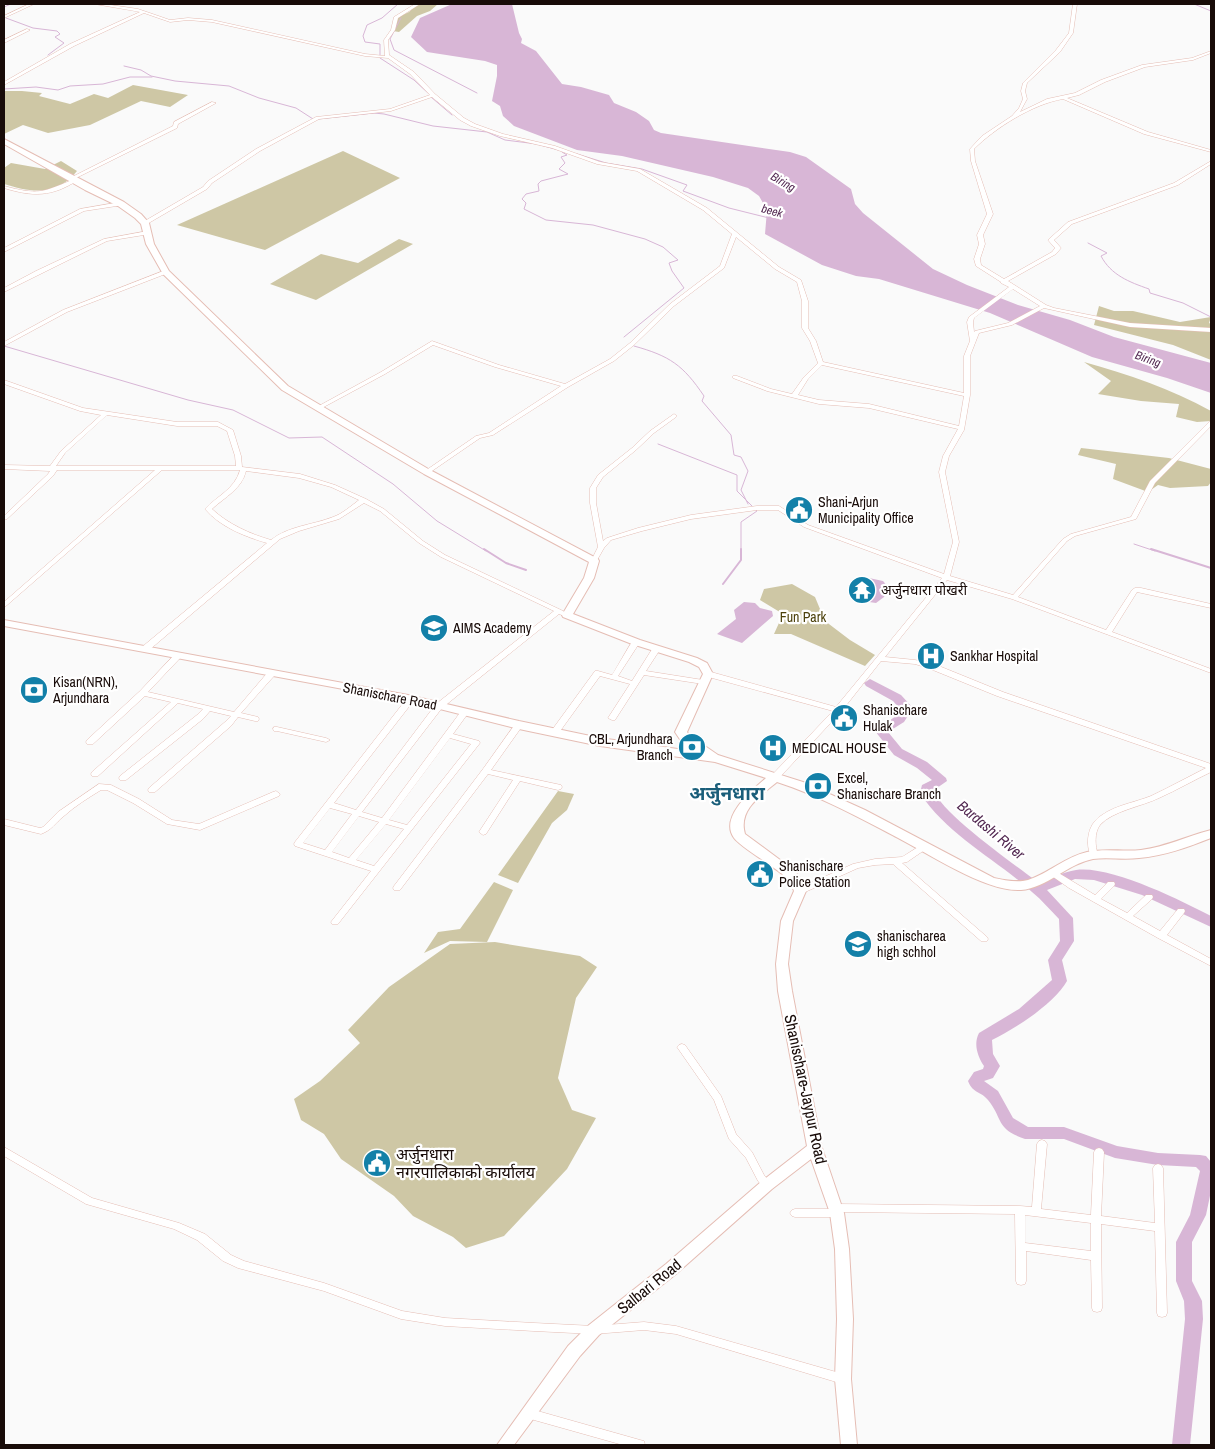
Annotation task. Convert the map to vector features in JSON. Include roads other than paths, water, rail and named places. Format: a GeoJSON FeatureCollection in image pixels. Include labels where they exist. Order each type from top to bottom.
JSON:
{"type":"FeatureCollection","features":[{"type":"Feature","properties":{"kind":"street"},"geometry":{"type":"LineString","coordinates":[[4,17],[32,4]]}},
{"type":"Feature","properties":{"kind":"street"},"geometry":{"type":"LineString","coordinates":[[97,4],[144,12],[170,21],[188,19],[212,21],[365,55],[388,57],[412,73],[432,95],[473,125],[502,136],[553,147],[599,163],[638,170],[705,209],[776,268],[799,281],[805,301],[804,328],[813,341],[821,363]]}},
{"type":"Feature","properties":{"kind":"street"},"geometry":{"type":"LineString","coordinates":[[388,57],[386,40],[393,30],[396,17],[418,4]]}},
{"type":"Feature","properties":{"kind":"street"},"geometry":{"type":"LineString","coordinates":[[1014,117],[1025,99],[1023,91],[1026,83],[1058,51],[1071,34],[1075,4]]}},
{"type":"Feature","properties":{"kind":"street"},"geometry":{"type":"LineString","coordinates":[[4,84],[72,45],[144,12]]}},
{"type":"Feature","properties":{"kind":"street"},"geometry":{"type":"LineString","coordinates":[[4,42],[28,30]]}},
{"type":"Feature","properties":{"kind":"street"},"geometry":{"type":"LineString","coordinates":[[1211,52],[1193,59],[1144,66],[1103,80],[1078,94],[1049,100],[1014,117],[984,136],[972,149],[973,160],[990,214],[981,232],[982,244],[977,259],[981,268],[1013,287],[1041,307],[1130,325],[1211,330]]}},
{"type":"Feature","properties":{"kind":"street"},"geometry":{"type":"LineString","coordinates":[[4,290],[106,240],[146,228],[258,150],[318,118],[391,110],[432,95]]}},
{"type":"Feature","properties":{"kind":"street"},"geometry":{"type":"LineString","coordinates":[[1062,98],[1146,133],[1211,151]]}},
{"type":"Feature","properties":{"kind":"street"},"geometry":{"type":"LineString","coordinates":[[4,187],[22,192],[41,194],[175,127],[176,123],[214,103]]}},
{"type":"Feature","properties":{"kind":"street"},"geometry":{"type":"LineString","coordinates":[[1022,105],[1035,108]]}},
{"type":"Feature","properties":{"kind":"street"},"geometry":{"type":"LineString","coordinates":[[4,141],[121,204],[146,228],[150,244],[166,272],[284,388],[427,472],[594,561]]}},
{"type":"Feature","properties":{"kind":"street"},"geometry":{"type":"LineString","coordinates":[[1003,282],[1054,253],[1058,248],[1051,240],[1070,222],[1176,184],[1211,162]]}},
{"type":"Feature","properties":{"kind":"street"},"geometry":{"type":"LineString","coordinates":[[4,250],[92,206],[107,208],[121,204]]}},
{"type":"Feature","properties":{"kind":"street"},"geometry":{"type":"LineString","coordinates":[[427,472],[478,438],[491,434],[566,386],[612,360],[672,305],[722,267],[735,234]]}},
{"type":"Feature","properties":{"kind":"street"},"geometry":{"type":"LineString","coordinates":[[4,344],[65,311],[166,272]]}},
{"type":"Feature","properties":{"kind":"street"},"geometry":{"type":"LineString","coordinates":[[972,342],[970,322],[972,317],[1013,287]]}},
{"type":"Feature","properties":{"kind":"street"},"geometry":{"type":"LineString","coordinates":[[923,847],[904,860],[875,862],[856,866],[800,892],[798,884],[791,874],[739,836],[737,832],[739,815],[742,807],[775,777],[838,710],[946,578],[956,542],[942,472],[946,456],[961,428],[967,396],[967,356],[977,332],[1010,324],[1041,307]]}},
{"type":"Feature","properties":{"kind":"street"},"geometry":{"type":"LineString","coordinates":[[318,408],[432,343],[497,366],[566,386]]}},
{"type":"Feature","properties":{"kind":"street"},"geometry":{"type":"LineString","coordinates":[[821,363],[967,396]]}},
{"type":"Feature","properties":{"kind":"street"},"geometry":{"type":"LineString","coordinates":[[794,396],[806,378],[821,363]]}},
{"type":"Feature","properties":{"kind":"street"},"geometry":{"type":"LineString","coordinates":[[735,377],[769,390],[819,402],[869,406],[961,428]]}},
{"type":"Feature","properties":{"kind":"street"},"geometry":{"type":"LineString","coordinates":[[4,382],[60,404],[105,414],[177,424],[222,425],[230,430],[243,476],[238,484],[208,510],[214,516],[247,534],[273,543]]}},
{"type":"Feature","properties":{"kind":"street"},"geometry":{"type":"LineString","coordinates":[[5,518],[51,475],[52,469],[63,452],[105,414]]}},
{"type":"Feature","properties":{"kind":"street"},"geometry":{"type":"LineString","coordinates":[[601,547],[593,503],[593,488],[600,476],[674,416]]}},
{"type":"Feature","properties":{"kind":"street"},"geometry":{"type":"LineString","coordinates":[[1014,598],[1065,540],[1073,535],[1134,518],[1152,482],[1211,423]]}},
{"type":"Feature","properties":{"kind":"street"},"geometry":{"type":"LineString","coordinates":[[4,467],[52,469],[242,468],[300,476],[333,486],[382,510],[421,542],[443,556],[563,613],[636,642],[703,665],[706,678],[681,732],[685,738],[716,758]]}},
{"type":"Feature","properties":{"kind":"street"},"geometry":{"type":"LineString","coordinates":[[4,605],[160,469]]}},
{"type":"Feature","properties":{"kind":"street"},"geometry":{"type":"LineString","coordinates":[[145,649],[273,543],[287,534],[337,518],[364,500]]}},
{"type":"Feature","properties":{"kind":"street"},"geometry":{"type":"LineString","coordinates":[[326,854],[439,706],[563,613],[589,578],[601,547],[610,539],[690,517],[757,508],[779,508],[806,526],[946,578],[1014,598],[1211,671]]}},
{"type":"Feature","properties":{"kind":"street"},"geometry":{"type":"LineString","coordinates":[[1108,633],[1135,590],[1211,606]]}},
{"type":"Feature","properties":{"kind":"street","name":"Shanischare Road"},"geometry":{"type":"LineString","coordinates":[[4,623],[412,699],[518,725],[600,742],[716,758],[798,785],[861,813],[923,847],[999,884],[1030,884],[1059,877],[1094,855]]}},
{"type":"Feature","properties":{"kind":"street"},"geometry":{"type":"LineString","coordinates":[[613,678],[636,642]]}},
{"type":"Feature","properties":{"kind":"street"},"geometry":{"type":"LineString","coordinates":[[612,718],[657,648]]}},
{"type":"Feature","properties":{"kind":"street"},"geometry":{"type":"LineString","coordinates":[[90,742],[143,693],[179,655]]}},
{"type":"Feature","properties":{"kind":"street"},"geometry":{"type":"LineString","coordinates":[[880,659],[915,662],[931,666],[1000,694],[1211,768]]}},
{"type":"Feature","properties":{"kind":"street"},"geometry":{"type":"LineString","coordinates":[[641,672],[706,678],[838,710]]}},
{"type":"Feature","properties":{"kind":"street"},"geometry":{"type":"LineString","coordinates":[[555,732],[598,673],[633,683]]}},
{"type":"Feature","properties":{"kind":"street"},"geometry":{"type":"LineString","coordinates":[[152,790],[237,715],[271,674]]}},
{"type":"Feature","properties":{"kind":"street"},"geometry":{"type":"LineString","coordinates":[[143,693],[255,719]]}},
{"type":"Feature","properties":{"kind":"street"},"geometry":{"type":"LineString","coordinates":[[376,870],[298,844],[412,699]]}},
{"type":"Feature","properties":{"kind":"street"},"geometry":{"type":"LineString","coordinates":[[94,774],[176,701]]}},
{"type":"Feature","properties":{"kind":"street"},"geometry":{"type":"LineString","coordinates":[[123,778],[200,717],[208,708]]}},
{"type":"Feature","properties":{"kind":"street"},"geometry":{"type":"LineString","coordinates":[[350,862],[384,821],[465,712]]}},
{"type":"Feature","properties":{"kind":"street"},"geometry":{"type":"LineString","coordinates":[[397,888],[486,771],[518,725]]}},
{"type":"Feature","properties":{"kind":"street"},"geometry":{"type":"LineString","coordinates":[[277,729],[326,740]]}},
{"type":"Feature","properties":{"kind":"street"},"geometry":{"type":"LineString","coordinates":[[335,922],[476,743],[448,735]]}},
{"type":"Feature","properties":{"kind":"street"},"geometry":{"type":"LineString","coordinates":[[1211,768],[1149,799],[1116,811],[1100,821],[1095,826],[1092,849],[1094,855],[1140,854],[1176,846],[1211,834]]}},
{"type":"Feature","properties":{"kind":"street"},"geometry":{"type":"LineString","coordinates":[[486,771],[558,787]]}},
{"type":"Feature","properties":{"kind":"street"},"geometry":{"type":"LineString","coordinates":[[482,832],[518,778]]}},
{"type":"Feature","properties":{"kind":"street"},"geometry":{"type":"LineString","coordinates":[[4,822],[41,831],[99,787],[108,787],[136,801],[170,822],[200,827],[276,794]]}},
{"type":"Feature","properties":{"kind":"street"},"geometry":{"type":"LineString","coordinates":[[330,805],[409,828]]}},
{"type":"Feature","properties":{"kind":"street"},"geometry":{"type":"LineString","coordinates":[[895,861],[984,939]]}},
{"type":"Feature","properties":{"kind":"street"},"geometry":{"type":"LineString","coordinates":[[1059,877],[1211,963]]}},
{"type":"Feature","properties":{"kind":"street"},"geometry":{"type":"LineString","coordinates":[[1096,899],[1110,884]]}},
{"type":"Feature","properties":{"kind":"street","name":"Shanischare-Jaypur Road"},"geometry":{"type":"LineString","coordinates":[[800,892],[787,921],[782,964],[785,991],[815,1148],[837,1210],[842,1249],[845,1320],[843,1379],[848,1445]]}},
{"type":"Feature","properties":{"kind":"street"},"geometry":{"type":"LineString","coordinates":[[1127,917],[1148,896]]}},
{"type":"Feature","properties":{"kind":"street"},"geometry":{"type":"LineString","coordinates":[[1161,936],[1181,911]]}},
{"type":"Feature","properties":{"kind":"street"},"geometry":{"type":"LineString","coordinates":[[682,1047],[718,1100],[732,1136],[749,1155],[761,1178],[767,1185]]}},
{"type":"Feature","properties":{"kind":"street"},"geometry":{"type":"LineString","coordinates":[[1036,1212],[1042,1144]]}},
{"type":"Feature","properties":{"kind":"street","name":"Salbari Road"},"geometry":{"type":"LineString","coordinates":[[504,1445],[574,1351],[594,1330],[671,1269],[767,1185],[815,1148]]}},
{"type":"Feature","properties":{"kind":"street"},"geometry":{"type":"LineString","coordinates":[[4,1151],[89,1201],[176,1226],[201,1237],[227,1258],[242,1265],[324,1287],[401,1315],[445,1322],[594,1330],[644,1326],[676,1330],[843,1379]]}},
{"type":"Feature","properties":{"kind":"street"},"geometry":{"type":"LineString","coordinates":[[1097,1308],[1096,1220],[1099,1152]]}},
{"type":"Feature","properties":{"kind":"street"},"geometry":{"type":"LineString","coordinates":[[1158,1168],[1162,1314]]}},
{"type":"Feature","properties":{"kind":"street"},"geometry":{"type":"LineString","coordinates":[[795,1214],[837,1210],[1020,1210],[1160,1228]]}},
{"type":"Feature","properties":{"kind":"street"},"geometry":{"type":"LineString","coordinates":[[1020,1210],[1021,1281]]}},
{"type":"Feature","properties":{"kind":"street"},"geometry":{"type":"LineString","coordinates":[[1020,1246],[1096,1256]]}},
{"type":"Feature","properties":{"kind":"street"},"geometry":{"type":"LineString","coordinates":[[528,1413],[640,1445]]}},
{"type":"Feature","properties":{"kind":"water"},"geometry":{"type":"Polygon","coordinates":[[[452,4],[512,4],[522,39],[521,43],[536,51],[562,84],[609,95],[614,103],[636,112],[649,121],[654,130],[661,133],[790,152],[806,157],[851,189],[855,204],[863,213],[933,269],[1018,305],[1070,320],[1114,337],[1211,363],[1211,393],[1167,378],[1092,357],[990,313],[879,279],[856,276],[822,265],[765,234],[767,210],[759,196],[748,188],[713,177],[622,156],[577,150],[514,126],[503,116],[500,106],[492,101],[497,76],[497,65],[485,61],[427,52],[411,37],[420,18],[452,4]]]}},
{"type":"Feature","properties":{"kind":"water"},"geometry":{"type":"Polygon","coordinates":[[[869,578],[883,581],[889,588],[884,597],[876,603],[869,602],[865,598],[872,590],[865,583],[869,578]]]}},
{"type":"Feature","properties":{"kind":"water"},"geometry":{"type":"Polygon","coordinates":[[[744,602],[755,603],[760,608],[772,611],[773,616],[742,643],[717,634],[736,619],[734,610],[744,602]]]}},
{"type":"Feature","properties":{"kind":"waterway"},"geometry":{"type":"LineString","coordinates":[[4,7],[11,4]]}},
{"type":"Feature","properties":{"kind":"waterway"},"geometry":{"type":"LineString","coordinates":[[380,56],[380,44],[365,42],[363,36],[367,25],[382,18],[398,4]]}},
{"type":"Feature","properties":{"kind":"waterway"},"geometry":{"type":"LineString","coordinates":[[1194,4],[1211,11]]}},
{"type":"Feature","properties":{"kind":"waterway"},"geometry":{"type":"LineString","coordinates":[[6,18],[33,28],[57,31],[60,34],[55,37],[64,43],[48,55]]}},
{"type":"Feature","properties":{"kind":"waterway"},"geometry":{"type":"LineString","coordinates":[[401,18],[390,39],[394,50],[477,93]]}},
{"type":"Feature","properties":{"kind":"waterway"},"geometry":{"type":"LineString","coordinates":[[380,58],[414,80],[429,94]]}},
{"type":"Feature","properties":{"kind":"waterway"},"geometry":{"type":"LineString","coordinates":[[124,66],[141,70],[151,76],[175,81],[229,86],[259,98],[296,108],[313,119]]}},
{"type":"Feature","properties":{"kind":"waterway"},"geometry":{"type":"LineString","coordinates":[[4,89],[36,87],[58,90],[70,86],[103,84],[130,77],[152,77]]}},
{"type":"Feature","properties":{"kind":"waterway"},"geometry":{"type":"LineString","coordinates":[[431,97],[452,115]]}},
{"type":"Feature","properties":{"kind":"waterway"},"geometry":{"type":"LineString","coordinates":[[318,119],[374,113],[384,114],[433,126],[487,132],[505,140],[537,144],[562,151]]}},
{"type":"Feature","properties":{"kind":"waterway"},"geometry":{"type":"LineString","coordinates":[[562,152],[567,155],[561,157],[565,163],[559,169],[568,174],[541,181],[538,184],[539,191],[526,194],[522,199],[526,203],[524,209],[546,220],[593,225],[645,239],[663,247],[678,260],[669,263],[672,271],[684,288],[624,337]]}},
{"type":"Feature","properties":{"kind":"waterway","name":"beek"},"geometry":{"type":"LineString","coordinates":[[577,154],[606,163],[642,169],[687,185],[683,191],[729,208],[769,218]]}},
{"type":"Feature","properties":{"kind":"waterway"},"geometry":{"type":"LineString","coordinates":[[1088,243],[1107,253],[1101,256],[1105,263],[1121,277],[1149,289],[1150,293],[1183,303],[1211,317]]}},
{"type":"Feature","properties":{"kind":"waterway"},"geometry":{"type":"LineString","coordinates":[[4,346],[188,400],[233,410],[289,438],[322,437],[393,484],[437,521],[486,551]]}},
{"type":"Feature","properties":{"kind":"waterway"},"geometry":{"type":"LineString","coordinates":[[634,346],[675,363],[696,385],[704,396],[702,401],[731,435],[734,455],[741,457],[748,471],[741,490],[746,500]]}},
{"type":"Feature","properties":{"kind":"waterway"},"geometry":{"type":"LineString","coordinates":[[658,444],[737,475],[737,491],[746,500]]}},
{"type":"Feature","properties":{"kind":"waterway"},"geometry":{"type":"LineString","coordinates":[[723,584],[741,560],[741,522],[757,511],[746,500]]}},
{"type":"Feature","properties":{"kind":"waterway"},"geometry":{"type":"LineString","coordinates":[[746,500],[748,504]]}},
{"type":"Feature","properties":{"kind":"waterway"},"geometry":{"type":"LineString","coordinates":[[1134,544],[1155,551]]}},
{"type":"Feature","properties":{"kind":"waterway"},"geometry":{"type":"LineString","coordinates":[[484,549],[506,563],[526,570]]}},
{"type":"Feature","properties":{"kind":"waterway"},"geometry":{"type":"LineString","coordinates":[[1151,549],[1211,568]]}},
{"type":"Feature","properties":{"kind":"waterway","name":"Bardashi River"},"geometry":{"type":"LineString","coordinates":[[870,683],[897,698],[907,708],[900,719],[881,731],[898,752],[922,765],[941,781],[927,788],[927,793],[938,807],[969,837],[1037,888]]}},
{"type":"Feature","properties":{"kind":"waterway"},"geometry":{"type":"LineString","coordinates":[[1037,888],[1075,874],[1094,875],[1147,892],[1211,922]]}},
{"type":"Feature","properties":{"kind":"waterway"},"geometry":{"type":"LineString","coordinates":[[1037,888],[1066,918],[1067,941],[1055,960],[1060,981],[1025,1013],[984,1037],[985,1055],[992,1066],[988,1074],[979,1076],[976,1081],[978,1086],[993,1095],[1007,1122],[1025,1133],[1064,1133],[1115,1152],[1158,1159],[1200,1161],[1208,1169],[1198,1215],[1184,1242],[1184,1281],[1193,1301],[1194,1319],[1181,1445]]}},
{"type":"Feature","properties":{"kind":"place","name":"Shani-Arjun Municipality Office"},"geometry":{"type":"Point","coordinates":[799,510]}},
{"type":"Feature","properties":{"kind":"place","name":"अर्जुनधारा पोखरी"},"geometry":{"type":"Point","coordinates":[862,590]}},
{"type":"Feature","properties":{"kind":"place","name":"AIMS Academy"},"geometry":{"type":"Point","coordinates":[434,628]}},
{"type":"Feature","properties":{"kind":"place","name":"Sankhar Hospital"},"geometry":{"type":"Point","coordinates":[931,656]}},
{"type":"Feature","properties":{"kind":"place","name":"Kisan(NRN), Arjundhara"},"geometry":{"type":"Point","coordinates":[34,690]}},
{"type":"Feature","properties":{"kind":"place","name":"Shanischare Hulak"},"geometry":{"type":"Point","coordinates":[844,718]}},
{"type":"Feature","properties":{"kind":"place","name":"CBL, Arjundhara Branch"},"geometry":{"type":"Point","coordinates":[692,747]}},
{"type":"Feature","properties":{"kind":"place","name":"MEDICAL HOUSE"},"geometry":{"type":"Point","coordinates":[773,748]}},
{"type":"Feature","properties":{"kind":"place","name":"Excel, Shanischare Branch"},"geometry":{"type":"Point","coordinates":[818,786]}},
{"type":"Feature","properties":{"kind":"place","name":"Shanischare Police Station"},"geometry":{"type":"Point","coordinates":[760,874]}},
{"type":"Feature","properties":{"kind":"place","name":"shanischarea high schhol"},"geometry":{"type":"Point","coordinates":[858,944]}},
{"type":"Feature","properties":{"kind":"place","name":"अर्जुनधारा नगरपालिकाको कार्यालय"},"geometry":{"type":"Point","coordinates":[377,1163]}},
{"type":"Feature","properties":{"kind":"district","name":"अर्जुनधारा"},"geometry":{"type":"Point","coordinates":[727,793]}},
{"type":"Feature","properties":{"kind":"water label","name":"Biring"},"geometry":{"type":"Point","coordinates":[783,182]}},
{"type":"Feature","properties":{"kind":"water label","name":"Biring"},"geometry":{"type":"Point","coordinates":[1148,359]}},
{"type":"Feature","properties":{"kind":"park label","name":"Fun Park"},"geometry":{"type":"Point","coordinates":[803,617]}}]}
